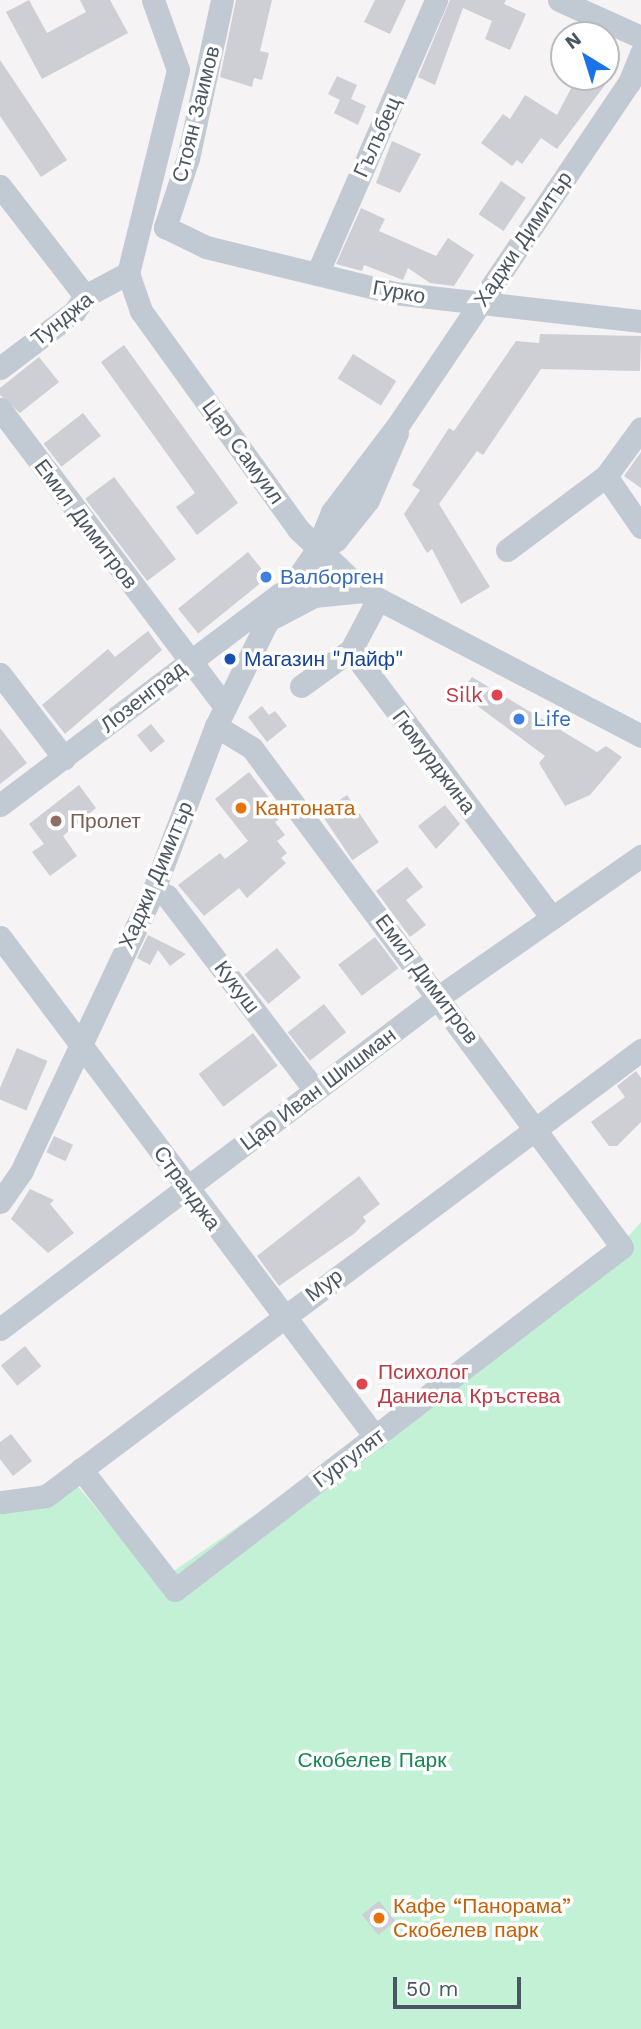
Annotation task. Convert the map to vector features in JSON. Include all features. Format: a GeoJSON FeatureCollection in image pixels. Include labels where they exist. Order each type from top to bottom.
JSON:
{"type":"FeatureCollection","features":[{"type":"Feature","properties":{"kind":"street"},"geometry":{"type":"LineString","coordinates":[[128,273],[178,70],[153,0]]}},
{"type":"Feature","properties":{"kind":"street","name":"Стоян Заимов"},"geometry":{"type":"LineString","coordinates":[[165,227],[188,158],[222,0]]}},
{"type":"Feature","properties":{"kind":"street","name":"Гълъбец"},"geometry":{"type":"LineString","coordinates":[[317,274],[436,0]]}},
{"type":"Feature","properties":{"kind":"street"},"geometry":{"type":"LineString","coordinates":[[559,0],[641,37]]}},
{"type":"Feature","properties":{"kind":"street","name":"Хаджи Димитър"},"geometry":{"type":"LineString","coordinates":[[0,1202],[22,1170],[154,889],[220,716],[267,624],[286,590],[316,551],[332,512],[400,422],[629,83],[641,53]]}},
{"type":"Feature","properties":{"kind":"street"},"geometry":{"type":"LineString","coordinates":[[0,186],[85,296]]}},
{"type":"Feature","properties":{"kind":"street","name":"Гурко"},"geometry":{"type":"LineString","coordinates":[[165,227],[206,247],[317,274],[478,305],[641,321]]}},
{"type":"Feature","properties":{"kind":"street","name":"Тунджа"},"geometry":{"type":"LineString","coordinates":[[0,369],[74,312],[85,296],[128,273]]}},
{"type":"Feature","properties":{"kind":"street","name":"Цар Самуил"},"geometry":{"type":"LineString","coordinates":[[128,273],[141,311],[316,551],[370,596],[641,736]]}},
{"type":"Feature","properties":{"kind":"street","name":"Емил Димитров"},"geometry":{"type":"LineString","coordinates":[[0,408],[189,661],[220,716],[252,748],[440,996],[537,1126],[622,1247]]}},
{"type":"Feature","properties":{"kind":"street"},"geometry":{"type":"LineString","coordinates":[[507,550],[606,476],[641,428]]}},
{"type":"Feature","properties":{"kind":"street"},"geometry":{"type":"LineString","coordinates":[[606,476],[641,527]]}},
{"type":"Feature","properties":{"kind":"street","name":"Лозенград"},"geometry":{"type":"LineString","coordinates":[[0,805],[286,590]]}},
{"type":"Feature","properties":{"kind":"street"},"geometry":{"type":"LineString","coordinates":[[267,624],[298,601],[370,596],[351,650],[300,686]]}},
{"type":"Feature","properties":{"kind":"street","name":"Гюмурджина"},"geometry":{"type":"LineString","coordinates":[[351,650],[552,918]]}},
{"type":"Feature","properties":{"kind":"street"},"geometry":{"type":"LineString","coordinates":[[0,674],[64,758]]}},
{"type":"Feature","properties":{"kind":"street","name":"Цар Иван Шишман"},"geometry":{"type":"LineString","coordinates":[[0,1329],[440,996],[641,856]]}},
{"type":"Feature","properties":{"kind":"street","name":"Кукуш"},"geometry":{"type":"LineString","coordinates":[[154,889],[167,896],[315,1090]]}},
{"type":"Feature","properties":{"kind":"street","name":"Странджа"},"geometry":{"type":"LineString","coordinates":[[0,937],[281,1317],[376,1438]]}},
{"type":"Feature","properties":{"kind":"street","name":"Мур"},"geometry":{"type":"LineString","coordinates":[[2,1502],[46,1496],[281,1317],[641,1050]]}},
{"type":"Feature","properties":{"kind":"street","name":"Гургулят"},"geometry":{"type":"LineString","coordinates":[[81,1469],[175,1590],[622,1247]]}},
{"type":"Feature","properties":{"kind":"green space","name":"Скобелев Парк"},"geometry":{"type":"Polygon","coordinates":[[[641,1222],[641,2029],[0,2029],[0,1497],[70,1477],[158,1582],[380,1428],[618,1248],[641,1222]]]}},
{"type":"Feature","properties":{"kind":"building"},"geometry":{"type":"Polygon","coordinates":[[[29,0],[47,33],[86,12],[80,0],[110,0],[128,33],[42,79],[6,12],[29,0]]]}},
{"type":"Feature","properties":{"kind":"building"},"geometry":{"type":"Polygon","coordinates":[[[236,0],[272,0],[260,51],[269,53],[262,80],[254,78],[252,87],[220,77],[236,0]]]}},
{"type":"Feature","properties":{"kind":"building"},"geometry":{"type":"Polygon","coordinates":[[[375,0],[406,0],[390,34],[364,22],[375,0]]]}},
{"type":"Feature","properties":{"kind":"building"},"geometry":{"type":"Polygon","coordinates":[[[450,0],[506,0],[504,4],[526,14],[510,50],[485,39],[492,21],[463,8],[435,85],[418,77],[450,0]]]}},
{"type":"Feature","properties":{"kind":"building"},"geometry":{"type":"Polygon","coordinates":[[[0,60],[67,160],[41,177],[0,116],[0,60]]]}},
{"type":"Feature","properties":{"kind":"building"},"geometry":{"type":"Polygon","coordinates":[[[337,76],[357,85],[351,99],[366,106],[358,125],[334,113],[340,100],[328,94],[337,76]]]}},
{"type":"Feature","properties":{"kind":"building"},"geometry":{"type":"Polygon","coordinates":[[[570,91],[600,91],[557,149],[541,138],[522,164],[517,160],[512,166],[481,143],[503,114],[510,119],[525,95],[557,115],[570,91]]]}},
{"type":"Feature","properties":{"kind":"building"},"geometry":{"type":"Polygon","coordinates":[[[392,141],[421,154],[400,193],[376,183],[392,141]]]}},
{"type":"Feature","properties":{"kind":"building"},"geometry":{"type":"Polygon","coordinates":[[[501,181],[526,198],[504,231],[479,214],[501,181]]]}},
{"type":"Feature","properties":{"kind":"building"},"geometry":{"type":"Polygon","coordinates":[[[361,208],[385,219],[379,231],[436,256],[448,238],[474,255],[454,286],[430,283],[408,268],[403,280],[364,265],[362,271],[336,264],[361,208]]]}},
{"type":"Feature","properties":{"kind":"building"},"geometry":{"type":"Polygon","coordinates":[[[540,334],[641,336],[640,371],[541,369],[483,455],[477,451],[439,504],[490,587],[461,604],[432,549],[427,553],[404,514],[420,490],[412,485],[449,428],[454,431],[516,341],[539,343],[540,334]]]}},
{"type":"Feature","properties":{"kind":"building"},"geometry":{"type":"Polygon","coordinates":[[[124,345],[238,503],[197,535],[176,507],[195,493],[101,362],[124,345]]]}},
{"type":"Feature","properties":{"kind":"building"},"geometry":{"type":"Polygon","coordinates":[[[353,354],[396,381],[381,406],[338,379],[353,354]]]}},
{"type":"Feature","properties":{"kind":"building"},"geometry":{"type":"Polygon","coordinates":[[[39,357],[59,382],[20,413],[0,395],[0,388],[39,357]]]}},
{"type":"Feature","properties":{"kind":"building"},"geometry":{"type":"Polygon","coordinates":[[[83,413],[101,436],[61,467],[44,444],[83,413]]]}},
{"type":"Feature","properties":{"kind":"building"},"geometry":{"type":"Polygon","coordinates":[[[641,452],[641,488],[624,476],[641,452]]]}},
{"type":"Feature","properties":{"kind":"building"},"geometry":{"type":"Polygon","coordinates":[[[114,477],[176,559],[147,581],[85,499],[114,477]]]}},
{"type":"Feature","properties":{"kind":"building"},"geometry":{"type":"Polygon","coordinates":[[[248,552],[268,577],[198,634],[178,609],[248,552]]]}},
{"type":"Feature","properties":{"kind":"building"},"geometry":{"type":"Polygon","coordinates":[[[148,631],[162,650],[65,734],[42,705],[108,649],[115,657],[148,631]]]}},
{"type":"Feature","properties":{"kind":"building","name":"Life"},"geometry":{"type":"Polygon","coordinates":[[[472,677],[597,752],[606,746],[622,757],[590,795],[565,806],[539,763],[545,756],[460,693],[472,677]]]}},
{"type":"Feature","properties":{"kind":"building"},"geometry":{"type":"Polygon","coordinates":[[[262,706],[269,715],[275,711],[287,726],[267,742],[248,717],[262,706]]]}},
{"type":"Feature","properties":{"kind":"building"},"geometry":{"type":"Polygon","coordinates":[[[151,724],[165,741],[151,752],[137,735],[151,724]]]}},
{"type":"Feature","properties":{"kind":"building"},"geometry":{"type":"Polygon","coordinates":[[[0,728],[27,763],[0,784],[0,728]]]}},
{"type":"Feature","properties":{"kind":"building"},"geometry":{"type":"Polygon","coordinates":[[[249,772],[283,816],[275,822],[285,835],[277,841],[287,853],[281,858],[286,863],[247,898],[239,888],[204,916],[178,885],[220,853],[225,859],[248,841],[215,799],[249,772]]]}},
{"type":"Feature","properties":{"kind":"building"},"geometry":{"type":"Polygon","coordinates":[[[79,785],[96,808],[63,836],[77,856],[50,876],[32,852],[44,844],[29,824],[79,785]]]}},
{"type":"Feature","properties":{"kind":"building"},"geometry":{"type":"Polygon","coordinates":[[[347,795],[379,842],[352,860],[320,813],[347,795]]]}},
{"type":"Feature","properties":{"kind":"building"},"geometry":{"type":"Polygon","coordinates":[[[445,805],[460,824],[436,849],[418,826],[445,805]]]}},
{"type":"Feature","properties":{"kind":"building"},"geometry":{"type":"Polygon","coordinates":[[[407,867],[423,887],[406,900],[426,925],[410,937],[376,891],[407,867]]]}},
{"type":"Feature","properties":{"kind":"building"},"geometry":{"type":"Polygon","coordinates":[[[148,935],[186,954],[170,966],[158,950],[150,965],[137,958],[148,935]]]}},
{"type":"Feature","properties":{"kind":"building"},"geometry":{"type":"Polygon","coordinates":[[[375,937],[398,968],[362,996],[338,965],[375,937]]]}},
{"type":"Feature","properties":{"kind":"building"},"geometry":{"type":"Polygon","coordinates":[[[277,948],[301,978],[268,1004],[244,974],[277,948]]]}},
{"type":"Feature","properties":{"kind":"building"},"geometry":{"type":"Polygon","coordinates":[[[324,1004],[346,1032],[310,1061],[288,1032],[324,1004]]]}},
{"type":"Feature","properties":{"kind":"building"},"geometry":{"type":"Polygon","coordinates":[[[253,1033],[278,1066],[223,1107],[199,1074],[253,1033]]]}},
{"type":"Feature","properties":{"kind":"building"},"geometry":{"type":"Polygon","coordinates":[[[17,1048],[47,1061],[26,1111],[0,1099],[0,1088],[17,1048]]]}},
{"type":"Feature","properties":{"kind":"building"},"geometry":{"type":"Polygon","coordinates":[[[636,1071],[641,1078],[641,1122],[617,1146],[609,1146],[591,1122],[625,1097],[617,1086],[636,1071]]]}},
{"type":"Feature","properties":{"kind":"building"},"geometry":{"type":"Polygon","coordinates":[[[54,1136],[73,1145],[65,1161],[46,1152],[54,1136]]]}},
{"type":"Feature","properties":{"kind":"building"},"geometry":{"type":"Polygon","coordinates":[[[359,1176],[380,1204],[363,1217],[366,1221],[355,1233],[279,1286],[257,1256],[359,1176]]]}},
{"type":"Feature","properties":{"kind":"building"},"geometry":{"type":"Polygon","coordinates":[[[30,1189],[54,1200],[50,1204],[74,1233],[48,1253],[11,1219],[30,1189]]]}},
{"type":"Feature","properties":{"kind":"building"},"geometry":{"type":"Polygon","coordinates":[[[25,1346],[41,1366],[17,1386],[1,1366],[25,1346]]]}},
{"type":"Feature","properties":{"kind":"building"},"geometry":{"type":"Polygon","coordinates":[[[11,1434],[32,1461],[13,1476],[0,1459],[0,1442],[11,1434]]]}},
{"type":"Feature","properties":{"kind":"building","name":"Кафе “Панорама” Скобелев парк"},"geometry":{"type":"Polygon","coordinates":[[[379,1901],[395,1921],[378,1935],[362,1915],[379,1901]]]}},
{"type":"Feature","properties":{"kind":"place","name":"Валборген"},"geometry":{"type":"Point","coordinates":[266,577]}},
{"type":"Feature","properties":{"kind":"place","name":"Магазин \"Лайф\""},"geometry":{"type":"Point","coordinates":[230,659]}},
{"type":"Feature","properties":{"kind":"place","name":"Silk"},"geometry":{"type":"Point","coordinates":[497,695]}},
{"type":"Feature","properties":{"kind":"place","name":"Life"},"geometry":{"type":"Point","coordinates":[519,719]}},
{"type":"Feature","properties":{"kind":"place","name":"Кантоната"},"geometry":{"type":"Point","coordinates":[241,808]}},
{"type":"Feature","properties":{"kind":"place","name":"Пролет"},"geometry":{"type":"Point","coordinates":[56,821]}},
{"type":"Feature","properties":{"kind":"place","name":"Психолог Даниела Кръстева"},"geometry":{"type":"Point","coordinates":[362,1384]}},
{"type":"Feature","properties":{"kind":"place","name":"Кафе “Панорама” Скобелев парк"},"geometry":{"type":"Point","coordinates":[379,1918]}}]}
